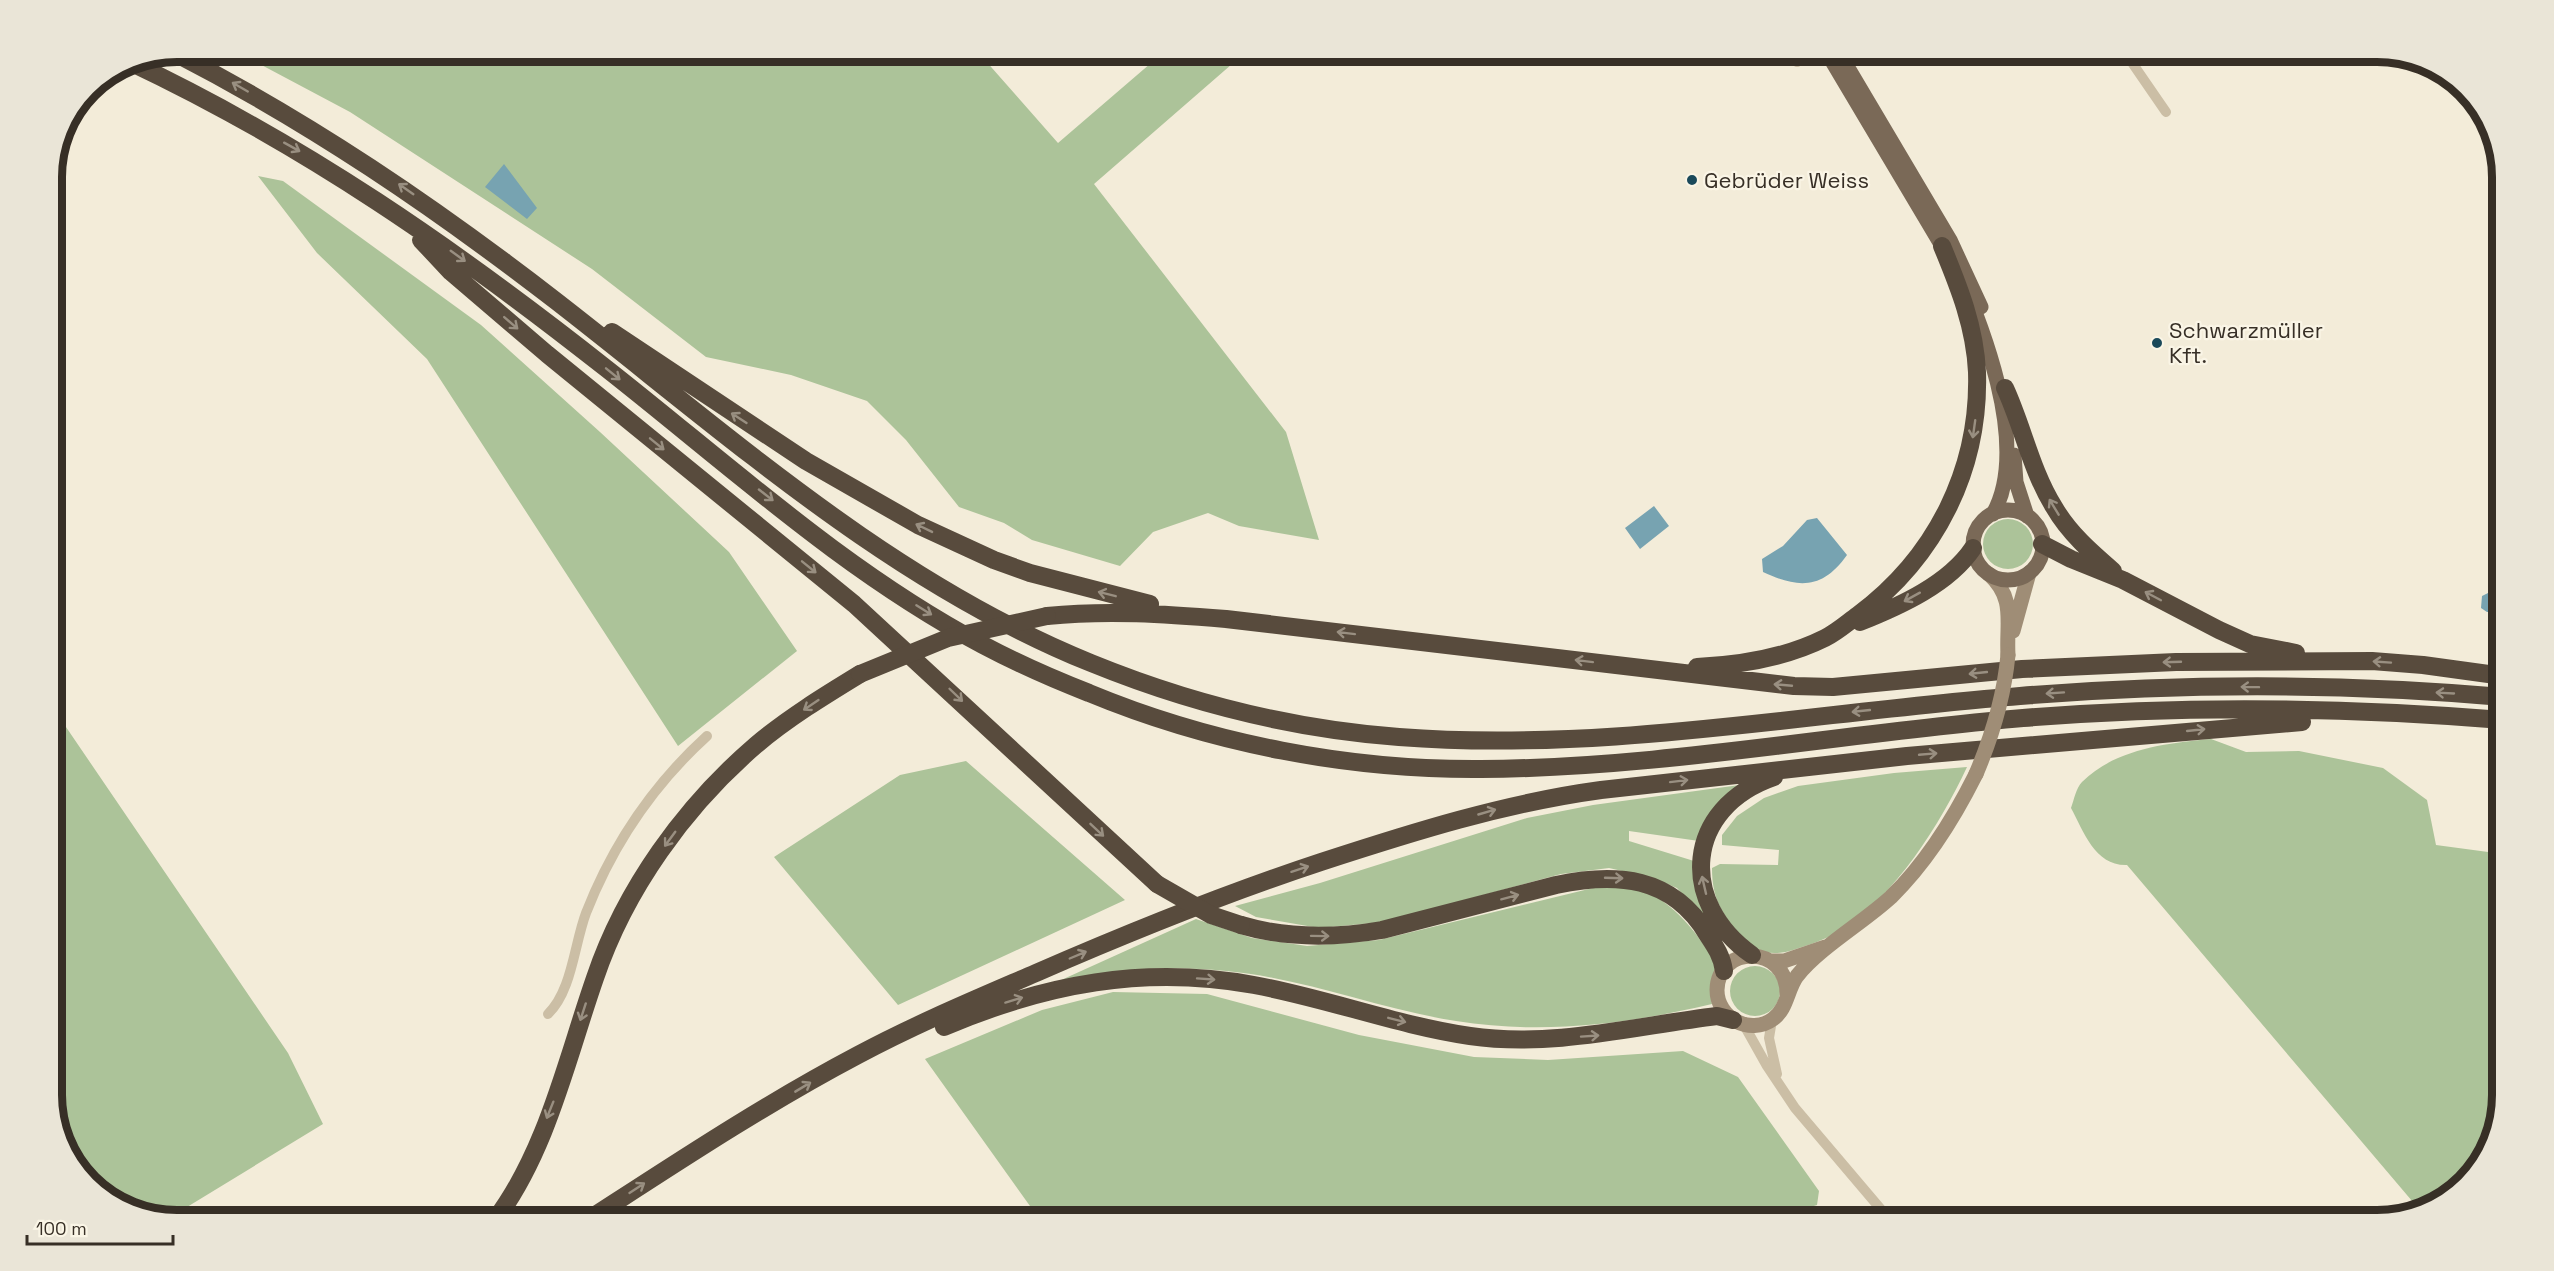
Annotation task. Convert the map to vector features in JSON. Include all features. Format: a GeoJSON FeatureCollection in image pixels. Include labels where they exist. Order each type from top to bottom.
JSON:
{"type":"FeatureCollection","features":[{"type":"Feature","properties":{"kind":"highway"},"geometry":{"type":"LineString","coordinates":[[191,62],[244,89],[383,173],[445,216],[832,514],[926,578],[994,618],[1088,662],[1212,704],[1300,725],[1401,737],[1520,740],[1663,731],[1937,703],[2131,688],[2331,688],[2492,696]]}},
{"type":"Feature","properties":{"kind":"highway"},"geometry":{"type":"LineString","coordinates":[[140,67],[313,159],[393,210],[607,368],[816,535],[924,610],[982,644],[1094,696],[1208,733],[1341,761],[1479,769],[1628,761],[1884,731],[2029,718],[2170,710],[2347,712],[2492,719]]}},
{"type":"Feature","properties":{"kind":"highway"},"geometry":{"type":"LineString","coordinates":[[393,210],[451,272],[547,354],[863,612],[1158,884],[1201,910],[1241,925],[1287,935],[1353,935],[1382,930],[1580,879],[1619,877],[1656,887],[1691,911],[1723,959],[1724,971]]}},
{"type":"Feature","properties":{"kind":"highway"},"geometry":{"type":"LineString","coordinates":[[1833,633],[1882,596],[1918,558],[1947,509],[1968,456],[1975,419],[1977,370],[1974,344],[1963,297],[1942,246]]}},
{"type":"Feature","properties":{"kind":"highway"},"geometry":{"type":"LineString","coordinates":[[554,300],[621,337],[709,399],[806,461],[918,525],[994,560],[1030,573],[1121,598],[1226,619]]}},
{"type":"Feature","properties":{"kind":"highway"},"geometry":{"type":"LineString","coordinates":[[2005,388],[2035,467],[2054,508],[2075,536],[2123,580]]}},
{"type":"Feature","properties":{"kind":"highway"},"geometry":{"type":"LineString","coordinates":[[2042,544],[2071,559],[2123,580],[2250,644],[2336,660]]}},
{"type":"Feature","properties":{"kind":"highway"},"geometry":{"type":"LineString","coordinates":[[1642,669],[1739,664],[1774,657],[1879,614],[1961,566],[1973,548]]}},
{"type":"Feature","properties":{"kind":"highway"},"geometry":{"type":"LineString","coordinates":[[501,1210],[537,1144],[555,1098],[596,974],[628,904],[645,875],[705,794],[756,745],[812,703],[860,674],[948,638],[1047,616],[1136,612],[1226,619],[1755,682],[1833,687],[2097,665],[2336,660],[2423,665],[2492,674]]}},
{"type":"Feature","properties":{"kind":"highway"},"geometry":{"type":"LineString","coordinates":[[603,1210],[673,1165],[860,1054],[972,1001],[1184,910],[1245,887],[1391,839],[1553,796],[1807,766],[2305,722],[2347,712]]}},
{"type":"Feature","properties":{"kind":"highway"},"geometry":{"type":"LineString","coordinates":[[1752,956],[1729,937],[1704,889],[1701,867],[1705,837],[1729,800],[1756,783],[1807,766]]}},
{"type":"Feature","properties":{"kind":"highway"},"geometry":{"type":"LineString","coordinates":[[860,1054],[930,1033],[991,1007],[1043,991],[1101,980],[1140,977],[1205,979],[1254,985],[1470,1036],[1515,1039],[1604,1035],[1717,1016],[1739,1022]]}},
{"type":"Feature","properties":{"kind":"main road"},"geometry":{"type":"LineString","coordinates":[[1833,62],[1966,290],[1989,351],[1998,387],[2007,456],[2000,501],[1993,513]]}},
{"type":"Feature","properties":{"kind":"main road"},"geometry":{"type":"LineString","coordinates":[[1844,62],[1963,264],[1986,320],[2005,388],[2016,482],[2027,516],[2038,528],[2042,544],[2041,555],[2029,573],[2009,580],[1989,574],[1975,558],[1973,548],[1975,531],[1985,518],[1993,513],[2010,510],[2027,516]]}},
{"type":"Feature","properties":{"kind":"street"},"geometry":{"type":"LineString","coordinates":[[2132,62],[2166,112]]}},
{"type":"Feature","properties":{"kind":"street"},"geometry":{"type":"LineString","coordinates":[[2008,655],[2029,573]]}},
{"type":"Feature","properties":{"kind":"street"},"geometry":{"type":"LineString","coordinates":[[1739,1022],[1759,1025],[1772,1020],[1784,1007],[1787,995],[1797,976],[1891,897],[1927,855],[1957,812],[1976,774],[1996,723],[2005,688],[2008,655],[2007,605],[2002,586],[1989,574]]}},
{"type":"Feature","properties":{"kind":"street"},"geometry":{"type":"LineString","coordinates":[[548,1014],[562,997],[585,916],[618,843],[665,777],[707,736]]}},
{"type":"Feature","properties":{"kind":"street"},"geometry":{"type":"LineString","coordinates":[[1833,944],[1784,962],[1752,956],[1737,959],[1724,971],[1718,982],[1718,998],[1726,1013],[1739,1022],[1780,1085],[1827,1148],[1881,1210]]}},
{"type":"Feature","properties":{"kind":"street"},"geometry":{"type":"LineString","coordinates":[[1771,961],[1784,974],[1787,995]]}},
{"type":"Feature","properties":{"kind":"street"},"geometry":{"type":"LineString","coordinates":[[1772,1020],[1768,1038],[1780,1085]]}},
{"type":"Feature","properties":{"kind":"green space"},"geometry":{"type":"Polygon","coordinates":[[[256,62],[987,62],[1058,143],[1152,62],[1234,62],[1094,184],[1286,432],[1319,540],[1239,526],[1208,513],[1153,532],[1120,566],[1032,540],[1004,523],[959,507],[906,440],[867,401],[791,375],[706,357],[592,269],[350,112],[256,62]]]}},
{"type":"Feature","properties":{"kind":"green space"},"geometry":{"type":"Polygon","coordinates":[[[258,176],[283,181],[481,325],[729,552],[797,651],[678,746],[427,359],[317,253],[258,176]]]}},
{"type":"Feature","properties":{"kind":"green space"},"geometry":{"type":"Polygon","coordinates":[[[2008,519],[2026,526],[2033,544],[2026,562],[2008,569],[1990,562],[1983,544],[1990,526],[2008,519]]]}},
{"type":"Feature","properties":{"kind":"green space"},"geometry":{"type":"Polygon","coordinates":[[[62,721],[288,1053],[323,1124],[182,1210],[161,1209],[126,1198],[101,1181],[81,1158],[68,1132],[62,1102],[62,721]]]}},
{"type":"Feature","properties":{"kind":"green space"},"geometry":{"type":"Polygon","coordinates":[[[2211,739],[2246,752],[2299,751],[2383,768],[2427,800],[2436,845],[2492,853],[2492,1102],[2490,1117],[2481,1145],[2469,1165],[2448,1186],[2435,1194],[2414,1204],[2127,865],[2116,864],[2099,854],[2081,827],[2071,808],[2082,782],[2095,771],[2126,755],[2177,743],[2211,739]]]}},
{"type":"Feature","properties":{"kind":"green space"},"geometry":{"type":"Polygon","coordinates":[[[966,761],[1125,900],[898,1005],[774,857],[900,775],[966,761]]]}},
{"type":"Feature","properties":{"kind":"green space"},"geometry":{"type":"Polygon","coordinates":[[[1967,767],[1944,812],[1914,858],[1879,899],[1860,917],[1840,931],[1793,950],[1779,953],[1765,952],[1745,943],[1723,913],[1714,889],[1712,868],[1720,864],[1778,865],[1779,850],[1722,845],[1722,835],[1737,816],[1764,798],[1798,786],[1894,773],[1967,767]]]}},
{"type":"Feature","properties":{"kind":"green space"},"geometry":{"type":"Polygon","coordinates":[[[1747,784],[1699,841],[1629,831],[1629,841],[1694,861],[1717,934],[1677,888],[1653,878],[1609,868],[1561,874],[1384,922],[1319,928],[1256,917],[1235,906],[1320,883],[1527,818],[1593,805],[1747,784]]]}},
{"type":"Feature","properties":{"kind":"green space"},"geometry":{"type":"Polygon","coordinates":[[[1597,887],[1639,889],[1663,902],[1685,921],[1703,943],[1717,966],[1710,991],[1712,1004],[1617,1022],[1521,1027],[1488,1025],[1427,1016],[1284,980],[1226,971],[1183,968],[1142,969],[1059,981],[1196,919],[1252,938],[1307,946],[1379,940],[1597,887]]]}},
{"type":"Feature","properties":{"kind":"green space"},"geometry":{"type":"Polygon","coordinates":[[[1755,966],[1773,973],[1780,991],[1773,1009],[1755,1016],[1737,1009],[1730,991],[1737,973],[1755,966]]]}},
{"type":"Feature","properties":{"kind":"green space"},"geometry":{"type":"Polygon","coordinates":[[[1113,992],[1207,994],[1359,1035],[1474,1057],[1548,1060],[1683,1051],[1738,1077],[1819,1191],[1817,1205],[1801,1210],[1033,1210],[925,1059],[1042,1010],[1113,992]]]}},
{"type":"Feature","properties":{"kind":"water"},"geometry":{"type":"Polygon","coordinates":[[[504,164],[537,208],[527,219],[485,187],[504,164]]]}},
{"type":"Feature","properties":{"kind":"water"},"geometry":{"type":"Polygon","coordinates":[[[1654,506],[1669,526],[1640,549],[1625,528],[1654,506]]]}},
{"type":"Feature","properties":{"kind":"water"},"geometry":{"type":"Polygon","coordinates":[[[1817,518],[1847,555],[1838,566],[1829,574],[1810,583],[1788,581],[1763,572],[1762,559],[1783,546],[1807,520],[1817,518]]]}},
{"type":"Feature","properties":{"kind":"water"},"geometry":{"type":"Polygon","coordinates":[[[2488,593],[2492,594],[2492,612],[2481,608],[2482,596],[2488,593]]]}},
{"type":"Feature","properties":{"kind":"place","name":"Gebrüder Weiss"},"geometry":{"type":"Point","coordinates":[1692,180]}},
{"type":"Feature","properties":{"kind":"place","name":"Schwarzmüller Kft."},"geometry":{"type":"Point","coordinates":[2157,343]}}]}
